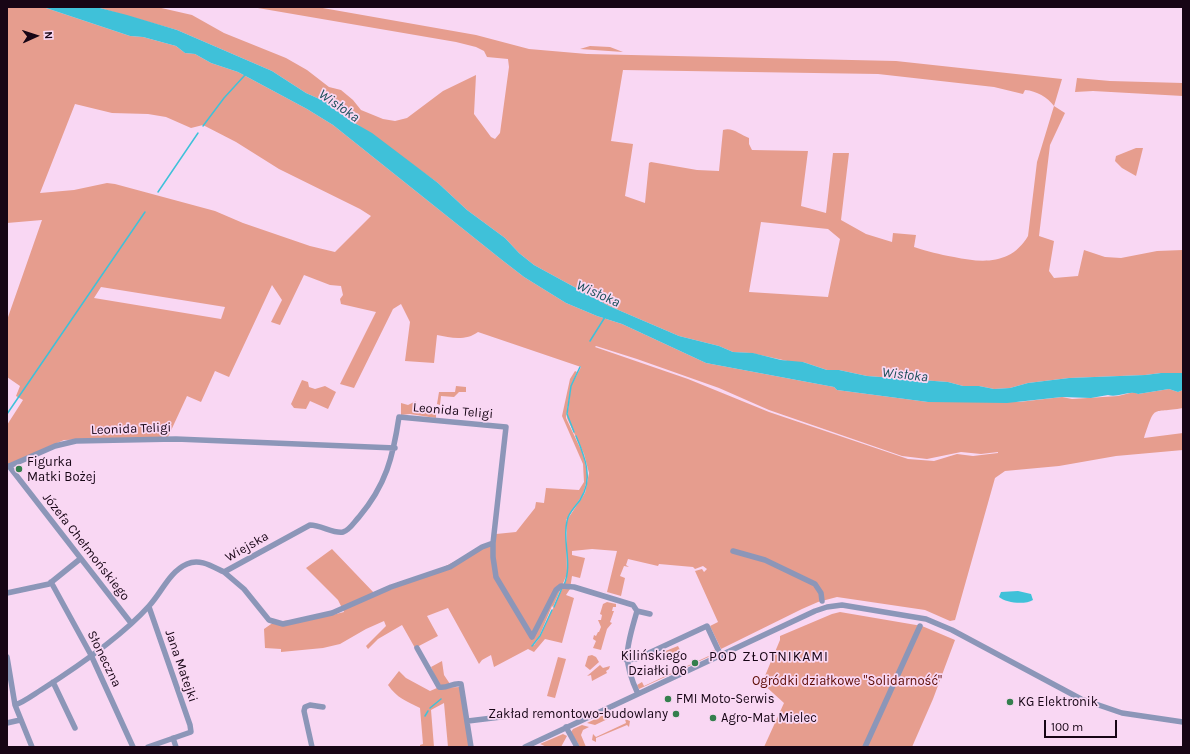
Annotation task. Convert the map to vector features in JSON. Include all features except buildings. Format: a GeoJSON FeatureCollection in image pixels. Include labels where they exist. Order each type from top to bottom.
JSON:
{"type":"FeatureCollection","features":[{"type":"Feature","properties":{"kind":"street","name":"Leonida Teligi"},"geometry":{"type":"LineString","coordinates":[[8,467],[55,446],[76,441],[176,438],[395,448],[400,417],[506,428],[494,543]]}},
{"type":"Feature","properties":{"kind":"street","name":"Wiejska"},"geometry":{"type":"LineString","coordinates":[[15,705],[53,682],[91,655],[131,623],[149,607],[161,592],[169,578],[187,564],[196,561],[208,564],[224,572],[310,525],[322,526],[338,532],[348,530],[371,502],[391,464],[395,448]]}},
{"type":"Feature","properties":{"kind":"street","name":"Józefa Chełmońskiego"},"geometry":{"type":"LineString","coordinates":[[8,467],[131,623]]}},
{"type":"Feature","properties":{"kind":"street"},"geometry":{"type":"LineString","coordinates":[[224,572],[244,589],[269,620],[283,624],[316,618],[340,610],[361,599],[391,587],[450,567],[482,547],[494,543],[492,557],[496,577],[532,637],[556,590],[561,586],[574,587],[630,603],[637,610],[650,614]]}},
{"type":"Feature","properties":{"kind":"street"},"geometry":{"type":"LineString","coordinates":[[733,551],[765,560],[815,584],[821,594],[822,601]]}},
{"type":"Feature","properties":{"kind":"street"},"geometry":{"type":"LineString","coordinates":[[7,593],[49,584],[80,559]]}},
{"type":"Feature","properties":{"kind":"street","name":"Słoneczna"},"geometry":{"type":"LineString","coordinates":[[51,582],[91,655],[133,747]]}},
{"type":"Feature","properties":{"kind":"street"},"geometry":{"type":"LineString","coordinates":[[525,747],[815,611],[834,605],[855,606],[922,618],[952,630],[1081,699],[1122,713],[1183,722]]}},
{"type":"Feature","properties":{"kind":"street","name":"Jana Matejki"},"geometry":{"type":"LineString","coordinates":[[149,607],[190,725],[191,732],[173,738]]}},
{"type":"Feature","properties":{"kind":"street"},"geometry":{"type":"LineString","coordinates":[[637,610],[627,647],[626,660],[638,694]]}},
{"type":"Feature","properties":{"kind":"street"},"geometry":{"type":"LineString","coordinates":[[626,660],[636,659],[707,626],[721,656]]}},
{"type":"Feature","properties":{"kind":"street"},"geometry":{"type":"LineString","coordinates":[[865,747],[920,626]]}},
{"type":"Feature","properties":{"kind":"street"},"geometry":{"type":"LineString","coordinates":[[417,648],[439,687],[461,684],[468,720],[471,747]]}},
{"type":"Feature","properties":{"kind":"street"},"geometry":{"type":"LineString","coordinates":[[7,658],[15,705],[32,747]]}},
{"type":"Feature","properties":{"kind":"street"},"geometry":{"type":"LineString","coordinates":[[53,682],[75,728]]}},
{"type":"Feature","properties":{"kind":"street"},"geometry":{"type":"LineString","coordinates":[[312,747],[304,711],[305,707],[310,705],[323,707]]}},
{"type":"Feature","properties":{"kind":"street"},"geometry":{"type":"LineString","coordinates":[[468,720],[509,716]]}},
{"type":"Feature","properties":{"kind":"street"},"geometry":{"type":"LineString","coordinates":[[7,723],[20,720]]}},
{"type":"Feature","properties":{"kind":"street"},"geometry":{"type":"LineString","coordinates":[[566,728],[577,747]]}},
{"type":"Feature","properties":{"kind":"street"},"geometry":{"type":"LineString","coordinates":[[148,747],[173,738],[176,747]]}},
{"type":"Feature","properties":{"kind":"green space"},"geometry":{"type":"Polygon","coordinates":[[[7,7],[43,7],[130,36],[143,37],[176,46],[185,53],[195,54],[211,63],[238,72],[307,109],[333,125],[524,277],[566,303],[597,316],[622,324],[706,363],[834,387],[837,390],[928,402],[1019,402],[1062,397],[1072,399],[1118,396],[1134,392],[1138,394],[1169,389],[1178,392],[1183,390],[1183,408],[1156,412],[1151,419],[1144,438],[1183,433],[1183,450],[1116,456],[1059,466],[1005,471],[995,478],[955,620],[950,621],[925,610],[837,597],[818,602],[802,609],[721,649],[710,626],[718,622],[695,571],[702,569],[704,572],[707,569],[703,566],[695,569],[693,567],[659,564],[658,566],[628,559],[626,565],[629,567],[624,566],[620,576],[625,578],[621,596],[607,592],[617,551],[592,549],[572,551],[572,555],[585,558],[580,578],[572,576],[570,589],[566,595],[574,598],[562,643],[545,639],[534,652],[528,649],[494,667],[491,655],[482,660],[479,664],[448,608],[427,616],[438,636],[415,648],[402,625],[378,639],[368,649],[366,646],[386,626],[384,621],[366,629],[340,644],[323,648],[281,652],[281,649],[265,648],[264,629],[274,622],[332,615],[344,612],[338,600],[306,568],[332,549],[376,595],[424,577],[489,544],[496,534],[516,532],[535,508],[536,502],[544,503],[546,488],[579,490],[584,482],[583,464],[562,416],[570,379],[575,371],[577,372],[571,386],[581,367],[478,332],[463,338],[437,335],[434,363],[405,361],[410,322],[401,304],[393,309],[354,388],[340,384],[376,312],[341,304],[340,299],[343,295],[341,286],[330,285],[304,275],[280,325],[271,322],[282,300],[272,285],[229,377],[215,371],[201,402],[187,396],[168,437],[64,440],[7,465],[7,425],[23,400],[16,396],[20,386],[7,377],[7,320],[42,220],[7,223],[7,7]],[[75,104],[40,193],[74,190],[107,183],[115,184],[215,211],[243,223],[310,246],[335,252],[371,216],[360,209],[279,169],[236,142],[203,125],[191,128],[166,117],[148,114],[112,113],[75,104]],[[101,287],[94,298],[221,319],[225,307],[101,287]],[[596,346],[595,347],[688,379],[769,412],[908,459],[934,461],[957,454],[973,456],[998,453],[981,454],[961,452],[927,459],[902,456],[769,410],[719,388],[637,359],[596,346]],[[571,386],[566,418],[583,454],[588,476],[583,494],[566,520],[567,574],[567,520],[585,493],[589,473],[584,454],[567,418],[571,386]],[[567,574],[539,637],[532,645],[534,645],[540,637],[567,578],[567,574]]]}},
{"type":"Feature","properties":{"kind":"green space"},"geometry":{"type":"Polygon","coordinates":[[[96,7],[157,7],[192,15],[224,33],[286,58],[307,70],[329,87],[341,90],[353,100],[361,110],[383,119],[395,121],[407,118],[443,91],[476,75],[474,114],[491,137],[495,139],[500,133],[509,67],[508,59],[487,57],[484,51],[476,47],[456,42],[252,7],[317,7],[476,35],[529,49],[587,54],[896,61],[1062,79],[1054,106],[1065,113],[1050,145],[1039,236],[1054,241],[1049,271],[1054,278],[1078,276],[1084,250],[1105,257],[1121,258],[1157,251],[1183,250],[1183,373],[1069,378],[1028,383],[1010,388],[994,389],[979,386],[963,386],[948,382],[867,376],[839,370],[827,370],[803,362],[792,362],[751,353],[733,352],[719,346],[679,336],[609,306],[534,265],[519,253],[505,238],[467,210],[438,183],[326,102],[306,93],[272,71],[177,30],[96,7]],[[623,70],[611,141],[633,144],[625,196],[645,203],[649,163],[651,162],[697,170],[719,171],[723,130],[733,130],[749,138],[749,144],[752,150],[808,151],[801,206],[826,213],[833,153],[849,153],[841,220],[866,234],[892,242],[893,233],[916,235],[914,247],[938,254],[985,261],[995,260],[1013,252],[1028,236],[1037,162],[1054,106],[1041,95],[1025,90],[1023,94],[994,87],[878,74],[623,70]],[[761,222],[749,292],[828,297],[840,239],[828,229],[761,222]]]}},
{"type":"Feature","properties":{"kind":"green space"},"geometry":{"type":"Polygon","coordinates":[[[590,46],[610,47],[623,52],[580,49],[590,46]]]}},
{"type":"Feature","properties":{"kind":"green space"},"geometry":{"type":"Polygon","coordinates":[[[1077,78],[1110,81],[1183,83],[1183,96],[1093,91],[1075,92],[1077,78]]]}},
{"type":"Feature","properties":{"kind":"green space"},"geometry":{"type":"Polygon","coordinates":[[[1136,148],[1143,148],[1136,176],[1122,168],[1115,161],[1116,156],[1136,148]]]}},
{"type":"Feature","properties":{"kind":"green space"},"geometry":{"type":"Polygon","coordinates":[[[302,380],[308,382],[309,387],[315,389],[325,386],[336,392],[328,409],[310,401],[306,409],[294,408],[291,404],[302,380]]]}},
{"type":"Feature","properties":{"kind":"green space"},"geometry":{"type":"Polygon","coordinates":[[[456,386],[466,387],[466,392],[459,392],[454,397],[441,396],[440,405],[437,404],[439,392],[455,392],[456,386]]]}},
{"type":"Feature","properties":{"kind":"green space"},"geometry":{"type":"Polygon","coordinates":[[[416,401],[415,412],[420,412],[420,409],[436,410],[436,418],[410,414],[401,415],[401,403],[408,405],[416,401]]]}},
{"type":"Feature","properties":{"kind":"green space"},"geometry":{"type":"Polygon","coordinates":[[[607,602],[616,604],[616,607],[613,607],[612,611],[614,611],[610,622],[612,623],[607,629],[601,650],[593,648],[596,641],[593,639],[594,635],[596,636],[601,627],[598,620],[601,620],[602,615],[600,614],[603,604],[607,602]]]}},
{"type":"Feature","properties":{"kind":"green space","name":"Ogródki działkowe \"Solidarność\""},"geometry":{"type":"Polygon","coordinates":[[[840,612],[922,626],[955,640],[933,699],[912,747],[764,747],[784,703],[762,683],[780,640],[780,636],[840,612]]]}},
{"type":"Feature","properties":{"kind":"green space"},"geometry":{"type":"Polygon","coordinates":[[[678,646],[682,654],[667,661],[663,652],[678,646]]]}},
{"type":"Feature","properties":{"kind":"green space"},"geometry":{"type":"Polygon","coordinates":[[[712,650],[715,650],[715,654],[639,689],[637,685],[642,682],[644,686],[713,654],[712,650]]]}},
{"type":"Feature","properties":{"kind":"green space"},"geometry":{"type":"Polygon","coordinates":[[[592,655],[596,657],[599,662],[590,670],[585,666],[588,656],[592,655]]]}},
{"type":"Feature","properties":{"kind":"green space"},"geometry":{"type":"Polygon","coordinates":[[[558,657],[566,659],[555,698],[547,696],[558,657]]]}},
{"type":"Feature","properties":{"kind":"green space"},"geometry":{"type":"Polygon","coordinates":[[[442,661],[444,675],[450,684],[442,686],[438,683],[431,667],[442,661]]]}},
{"type":"Feature","properties":{"kind":"green space"},"geometry":{"type":"Polygon","coordinates":[[[600,665],[603,668],[610,666],[606,671],[607,673],[592,681],[591,675],[587,676],[600,665]]]}},
{"type":"Feature","properties":{"kind":"green space"},"geometry":{"type":"Polygon","coordinates":[[[399,671],[406,678],[430,691],[437,688],[460,687],[470,747],[448,747],[444,703],[431,710],[434,747],[420,747],[420,745],[423,744],[420,708],[398,696],[388,685],[399,671]]]}},
{"type":"Feature","properties":{"kind":"green space"},"geometry":{"type":"Polygon","coordinates":[[[612,711],[616,715],[595,725],[587,723],[612,711]]]}},
{"type":"Feature","properties":{"kind":"green space"},"geometry":{"type":"Polygon","coordinates":[[[625,719],[630,721],[629,727],[627,725],[596,738],[596,742],[592,740],[593,734],[596,737],[626,723],[625,719]]]}},
{"type":"Feature","properties":{"kind":"green space"},"geometry":{"type":"Polygon","coordinates":[[[582,725],[589,727],[583,730],[581,735],[586,747],[580,747],[571,732],[573,729],[582,725]]]}},
{"type":"Feature","properties":{"kind":"green space"},"geometry":{"type":"Polygon","coordinates":[[[563,734],[567,736],[561,747],[547,747],[540,744],[563,734]]]}},
{"type":"Feature","properties":{"kind":"water"},"geometry":{"type":"Polygon","coordinates":[[[43,7],[96,7],[127,15],[177,30],[272,71],[306,93],[326,102],[351,121],[372,133],[438,183],[467,210],[505,238],[519,253],[534,265],[609,306],[679,336],[719,346],[733,352],[753,353],[781,360],[803,362],[827,370],[839,370],[867,376],[948,382],[963,386],[979,386],[994,389],[1010,388],[1028,383],[1069,378],[1183,373],[1183,390],[1178,392],[1169,389],[1116,396],[1108,395],[1091,398],[1062,397],[1007,403],[928,402],[837,390],[834,387],[706,363],[622,324],[597,316],[566,303],[524,277],[333,125],[307,109],[238,72],[211,63],[195,54],[185,53],[176,46],[143,37],[130,36],[43,7]]]}},
{"type":"Feature","properties":{"kind":"water"},"geometry":{"type":"Polygon","coordinates":[[[1018,591],[1031,594],[1033,600],[1030,602],[1016,603],[1006,601],[999,597],[1001,592],[1018,591]]]}},
{"type":"Feature","properties":{"kind":"waterway"},"geometry":{"type":"LineString","coordinates":[[203,126],[224,98],[245,75]]}},
{"type":"Feature","properties":{"kind":"waterway"},"geometry":{"type":"LineString","coordinates":[[158,192],[198,133]]}},
{"type":"Feature","properties":{"kind":"waterway"},"geometry":{"type":"LineString","coordinates":[[7,414],[145,212]]}},
{"type":"Feature","properties":{"kind":"waterway"},"geometry":{"type":"LineString","coordinates":[[590,341],[605,317]]}},
{"type":"Feature","properties":{"kind":"waterway"},"geometry":{"type":"LineString","coordinates":[[574,432],[567,414],[571,386],[580,367]]}},
{"type":"Feature","properties":{"kind":"waterway"},"geometry":{"type":"LineString","coordinates":[[564,585],[568,569],[566,537],[567,521],[570,512],[580,500],[587,484],[587,468],[576,436]]}},
{"type":"Feature","properties":{"kind":"waterway"},"geometry":{"type":"LineString","coordinates":[[554,607],[562,588]]}},
{"type":"Feature","properties":{"kind":"waterway"},"geometry":{"type":"LineString","coordinates":[[532,646],[540,636],[552,610]]}},
{"type":"Feature","properties":{"kind":"waterway"},"geometry":{"type":"LineString","coordinates":[[430,708],[441,699]]}},
{"type":"Feature","properties":{"kind":"waterway"},"geometry":{"type":"LineString","coordinates":[[425,716],[428,711]]}},
{"type":"Feature","properties":{"kind":"place","name":"Figurka Matki Bożej"},"geometry":{"type":"Point","coordinates":[19,469]}},
{"type":"Feature","properties":{"kind":"place","name":"Kilińskiego Działki 06"},"geometry":{"type":"Point","coordinates":[695,663]}},
{"type":"Feature","properties":{"kind":"place","name":"FMI Moto-Serwis"},"geometry":{"type":"Point","coordinates":[668,699]}},
{"type":"Feature","properties":{"kind":"place","name":"KG Elektronik"},"geometry":{"type":"Point","coordinates":[1010,702]}},
{"type":"Feature","properties":{"kind":"place","name":"Zakład remontowo-budowlany"},"geometry":{"type":"Point","coordinates":[676,714]}},
{"type":"Feature","properties":{"kind":"place","name":"Agro-Mat Mielec"},"geometry":{"type":"Point","coordinates":[713,718]}},
{"type":"Feature","properties":{"kind":"district","name":"POD ZŁOTNIKAMI"},"geometry":{"type":"Point","coordinates":[769,657]}},
{"type":"Feature","properties":{"kind":"water label","name":"Wisłoka"},"geometry":{"type":"Point","coordinates":[339,106]}},
{"type":"Feature","properties":{"kind":"water label","name":"Wisłoka"},"geometry":{"type":"Point","coordinates":[598,294]}},
{"type":"Feature","properties":{"kind":"water label","name":"Wisłoka"},"geometry":{"type":"Point","coordinates":[905,375]}}]}
